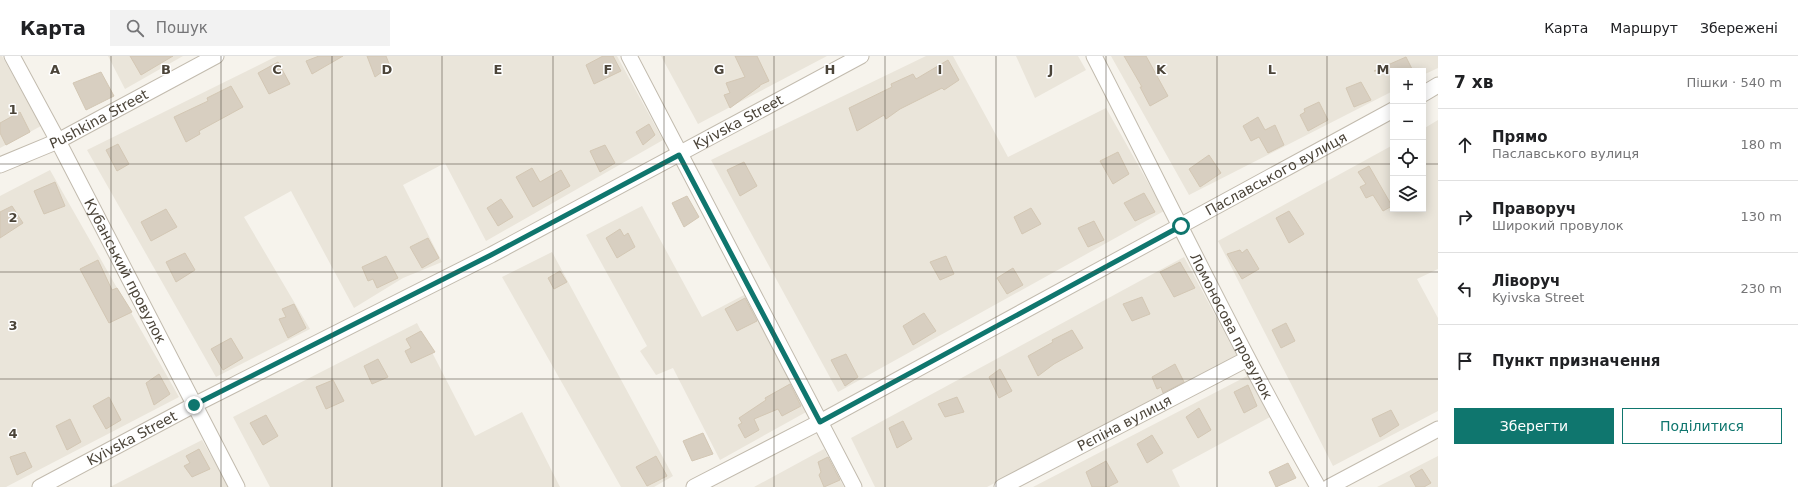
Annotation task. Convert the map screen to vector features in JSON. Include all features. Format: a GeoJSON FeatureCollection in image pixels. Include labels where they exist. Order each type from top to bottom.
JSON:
{"type":"FeatureCollection","features":[{"type":"Feature","properties":{"kind":"street","name":"Кубанський провулок"},"geometry":{"type":"LineString","coordinates":[[12,56],[58,141],[237,487]]}},
{"type":"Feature","properties":{"kind":"street","name":"Pushkina Street"},"geometry":{"type":"LineString","coordinates":[[0,165],[58,141],[216,56]]}},
{"type":"Feature","properties":{"kind":"street"},"geometry":{"type":"LineString","coordinates":[[629,56],[679,155],[854,487]]}},
{"type":"Feature","properties":{"kind":"street","name":"Kyivska Street"},"geometry":{"type":"LineString","coordinates":[[40,487],[194,405],[491,255],[861,56]]}},
{"type":"Feature","properties":{"kind":"street","name":"Ломоносова провулок"},"geometry":{"type":"LineString","coordinates":[[1094,56],[1247,359],[1318,487]]}},
{"type":"Feature","properties":{"kind":"street"},"geometry":{"type":"LineString","coordinates":[[1426,92],[1438,86]]}},
{"type":"Feature","properties":{"kind":"street","name":"Паславського вулиця"},"geometry":{"type":"LineString","coordinates":[[694,487],[820,422],[1390,112]]}},
{"type":"Feature","properties":{"kind":"street","name":"Рєпіна вулиця"},"geometry":{"type":"LineString","coordinates":[[1002,487],[1247,359]]}},
{"type":"Feature","properties":{"kind":"street"},"geometry":{"type":"LineString","coordinates":[[1329,487],[1438,429]]}},
{"type":"Feature","properties":{"kind":"shaded area"},"geometry":{"type":"Polygon","coordinates":[[[0,56],[2,56],[41,126],[0,148],[0,56]]]}},
{"type":"Feature","properties":{"kind":"shaded area"},"geometry":{"type":"Polygon","coordinates":[[[108,56],[183,56],[125,89],[108,56]]]}},
{"type":"Feature","properties":{"kind":"shaded area"},"geometry":{"type":"Polygon","coordinates":[[[277,56],[617,56],[663,140],[486,241],[445,163],[403,185],[442,262],[403,278],[354,308],[291,191],[244,217],[310,329],[216,377],[87,150],[277,56]]]}},
{"type":"Feature","properties":{"kind":"shaded area"},"geometry":{"type":"Polygon","coordinates":[[[661,56],[827,56],[698,124],[661,56]]]}},
{"type":"Feature","properties":{"kind":"shaded area"},"geometry":{"type":"Polygon","coordinates":[[[926,56],[953,56],[1008,157],[1106,108],[1164,211],[838,392],[711,160],[926,56]]]}},
{"type":"Feature","properties":{"kind":"shaded area"},"geometry":{"type":"Polygon","coordinates":[[[1016,56],[1078,56],[1086,70],[1035,98],[1016,56]]]}},
{"type":"Feature","properties":{"kind":"shaded area"},"geometry":{"type":"Polygon","coordinates":[[[1111,56],[1438,56],[1438,68],[1426,74],[1426,68],[1390,68],[1390,93],[1189,195],[1111,56]]]}},
{"type":"Feature","properties":{"kind":"shaded area"},"geometry":{"type":"Polygon","coordinates":[[[1438,120],[1438,269],[1417,279],[1438,318],[1438,411],[1333,466],[1218,241],[1390,147],[1390,212],[1426,212],[1426,127],[1438,120]]]}},
{"type":"Feature","properties":{"kind":"shaded area"},"geometry":{"type":"Polygon","coordinates":[[[50,170],[179,397],[6,487],[0,487],[0,196],[50,170]]]}},
{"type":"Feature","properties":{"kind":"shaded area"},"geometry":{"type":"Polygon","coordinates":[[[642,206],[702,317],[746,294],[808,411],[720,460],[673,368],[656,375],[640,351],[647,346],[586,235],[642,206]]]}},
{"type":"Feature","properties":{"kind":"shaded area"},"geometry":{"type":"Polygon","coordinates":[[[552,252],[673,476],[654,487],[621,487],[502,277],[552,252]]]}},
{"type":"Feature","properties":{"kind":"shaded area"},"geometry":{"type":"Polygon","coordinates":[[[1184,257],[1238,358],[987,487],[875,487],[851,438],[1184,257]]]}},
{"type":"Feature","properties":{"kind":"shaded area"},"geometry":{"type":"Polygon","coordinates":[[[417,323],[475,436],[522,412],[560,487],[270,487],[233,417],[417,323]]]}},
{"type":"Feature","properties":{"kind":"shaded area"},"geometry":{"type":"Polygon","coordinates":[[[1249,375],[1272,416],[1172,470],[1180,487],[1033,487],[1249,375]]]}},
{"type":"Feature","properties":{"kind":"shaded area"},"geometry":{"type":"Polygon","coordinates":[[[202,440],[229,487],[110,487],[202,440]]]}},
{"type":"Feature","properties":{"kind":"shaded area"},"geometry":{"type":"Polygon","coordinates":[[[824,449],[844,487],[754,487],[824,449]]]}},
{"type":"Feature","properties":{"kind":"shaded area"},"geometry":{"type":"Polygon","coordinates":[[[1438,456],[1438,487],[1377,487],[1399,476],[1438,456]]]}},
{"type":"Feature","properties":{"kind":"building"},"geometry":{"type":"Polygon","coordinates":[[[130,56],[173,56],[141,75],[130,56]]]}},
{"type":"Feature","properties":{"kind":"building"},"geometry":{"type":"Polygon","coordinates":[[[319,56],[343,56],[312,74],[306,61],[319,56]]]}},
{"type":"Feature","properties":{"kind":"building"},"geometry":{"type":"Polygon","coordinates":[[[367,56],[386,56],[390,66],[375,77],[367,56]]]}},
{"type":"Feature","properties":{"kind":"building"},"geometry":{"type":"Polygon","coordinates":[[[603,56],[613,56],[621,71],[594,84],[586,65],[603,56]]]}},
{"type":"Feature","properties":{"kind":"building"},"geometry":{"type":"Polygon","coordinates":[[[735,56],[757,56],[769,81],[760,85],[730,108],[724,95],[730,93],[726,83],[745,77],[735,56]]]}},
{"type":"Feature","properties":{"kind":"building"},"geometry":{"type":"Polygon","coordinates":[[[1124,56],[1146,56],[1168,96],[1150,106],[1140,87],[1142,87],[1124,56]]]}},
{"type":"Feature","properties":{"kind":"building"},"geometry":{"type":"Polygon","coordinates":[[[1406,57],[1412,68],[1390,68],[1390,71],[1374,71],[1406,57]]]}},
{"type":"Feature","properties":{"kind":"building"},"geometry":{"type":"Polygon","coordinates":[[[948,60],[959,80],[944,90],[942,88],[900,109],[886,119],[884,115],[857,131],[849,108],[892,87],[891,84],[913,74],[916,79],[948,60]]]}},
{"type":"Feature","properties":{"kind":"building"},"geometry":{"type":"Polygon","coordinates":[[[278,62],[290,84],[269,94],[258,73],[278,62]]]}},
{"type":"Feature","properties":{"kind":"building"},"geometry":{"type":"Polygon","coordinates":[[[101,72],[114,96],[86,110],[73,83],[101,72]]]}},
{"type":"Feature","properties":{"kind":"building"},"geometry":{"type":"Polygon","coordinates":[[[1361,82],[1371,100],[1354,107],[1346,88],[1361,82]]]}},
{"type":"Feature","properties":{"kind":"building"},"geometry":{"type":"Polygon","coordinates":[[[231,86],[243,107],[199,131],[200,134],[186,142],[174,117],[208,101],[207,98],[231,86]]]}},
{"type":"Feature","properties":{"kind":"building"},"geometry":{"type":"Polygon","coordinates":[[[1319,102],[1328,120],[1308,131],[1300,115],[1305,112],[1304,109],[1319,102]]]}},
{"type":"Feature","properties":{"kind":"building"},"geometry":{"type":"Polygon","coordinates":[[[20,112],[30,132],[6,145],[0,133],[0,123],[20,112]]]}},
{"type":"Feature","properties":{"kind":"building"},"geometry":{"type":"Polygon","coordinates":[[[1258,117],[1265,130],[1275,125],[1284,145],[1268,153],[1259,137],[1251,141],[1243,126],[1258,117]]]}},
{"type":"Feature","properties":{"kind":"building"},"geometry":{"type":"Polygon","coordinates":[[[649,124],[655,135],[643,145],[636,132],[649,124]]]}},
{"type":"Feature","properties":{"kind":"building"},"geometry":{"type":"Polygon","coordinates":[[[118,144],[129,164],[117,171],[106,150],[118,144]]]}},
{"type":"Feature","properties":{"kind":"building"},"geometry":{"type":"Polygon","coordinates":[[[605,145],[615,163],[600,172],[590,151],[605,145]]]}},
{"type":"Feature","properties":{"kind":"building"},"geometry":{"type":"Polygon","coordinates":[[[1118,152],[1129,174],[1113,184],[1100,161],[1118,152]]]}},
{"type":"Feature","properties":{"kind":"building"},"geometry":{"type":"Polygon","coordinates":[[[1209,155],[1221,173],[1200,187],[1189,169],[1209,155]]]}},
{"type":"Feature","properties":{"kind":"building"},"geometry":{"type":"Polygon","coordinates":[[[744,162],[757,186],[740,196],[727,170],[744,162]]]}},
{"type":"Feature","properties":{"kind":"building"},"geometry":{"type":"Polygon","coordinates":[[[1369,166],[1390,203],[1390,207],[1383,211],[1373,195],[1366,198],[1360,187],[1366,184],[1358,172],[1369,166]]]}},
{"type":"Feature","properties":{"kind":"building"},"geometry":{"type":"Polygon","coordinates":[[[532,168],[540,182],[561,170],[570,186],[533,207],[516,177],[532,168]]]}},
{"type":"Feature","properties":{"kind":"building"},"geometry":{"type":"Polygon","coordinates":[[[55,182],[65,206],[44,214],[34,191],[55,182]]]}},
{"type":"Feature","properties":{"kind":"building"},"geometry":{"type":"Polygon","coordinates":[[[1144,193],[1155,212],[1135,221],[1124,203],[1144,193]]]}},
{"type":"Feature","properties":{"kind":"building"},"geometry":{"type":"Polygon","coordinates":[[[687,196],[699,217],[684,227],[672,203],[687,196]]]}},
{"type":"Feature","properties":{"kind":"building"},"geometry":{"type":"Polygon","coordinates":[[[501,199],[513,217],[498,226],[487,208],[501,199]]]}},
{"type":"Feature","properties":{"kind":"building"},"geometry":{"type":"Polygon","coordinates":[[[12,206],[23,223],[0,238],[0,212],[12,206]]]}},
{"type":"Feature","properties":{"kind":"building"},"geometry":{"type":"Polygon","coordinates":[[[1031,208],[1041,224],[1022,234],[1014,217],[1031,208]]]}},
{"type":"Feature","properties":{"kind":"building"},"geometry":{"type":"Polygon","coordinates":[[[166,209],[177,227],[151,241],[141,222],[166,209]]]}},
{"type":"Feature","properties":{"kind":"building"},"geometry":{"type":"Polygon","coordinates":[[[1289,211],[1304,234],[1289,243],[1276,218],[1289,211]]]}},
{"type":"Feature","properties":{"kind":"building"},"geometry":{"type":"Polygon","coordinates":[[[1094,221],[1104,240],[1088,247],[1078,228],[1094,221]]]}},
{"type":"Feature","properties":{"kind":"building"},"geometry":{"type":"Polygon","coordinates":[[[620,229],[624,236],[628,233],[635,247],[617,258],[606,238],[620,229]]]}},
{"type":"Feature","properties":{"kind":"building"},"geometry":{"type":"Polygon","coordinates":[[[428,238],[439,258],[422,268],[410,247],[428,238]]]}},
{"type":"Feature","properties":{"kind":"building"},"geometry":{"type":"Polygon","coordinates":[[[1247,249],[1259,269],[1242,279],[1227,254],[1240,250],[1242,253],[1247,249]]]}},
{"type":"Feature","properties":{"kind":"building"},"geometry":{"type":"Polygon","coordinates":[[[185,253],[195,270],[176,282],[166,262],[185,253]]]}},
{"type":"Feature","properties":{"kind":"building"},"geometry":{"type":"Polygon","coordinates":[[[386,256],[398,278],[377,288],[373,279],[368,281],[362,267],[386,256]]]}},
{"type":"Feature","properties":{"kind":"building"},"geometry":{"type":"Polygon","coordinates":[[[946,256],[954,274],[940,280],[930,262],[946,256]]]}},
{"type":"Feature","properties":{"kind":"building"},"geometry":{"type":"Polygon","coordinates":[[[98,260],[112,290],[117,288],[132,312],[109,323],[80,269],[98,260]]]}},
{"type":"Feature","properties":{"kind":"building"},"geometry":{"type":"Polygon","coordinates":[[[1180,262],[1195,288],[1174,297],[1160,272],[1180,262]]]}},
{"type":"Feature","properties":{"kind":"building"},"geometry":{"type":"Polygon","coordinates":[[[1013,268],[1023,285],[1007,294],[997,278],[1013,268]]]}},
{"type":"Feature","properties":{"kind":"building"},"geometry":{"type":"Polygon","coordinates":[[[560,271],[567,282],[554,289],[548,278],[560,271]]]}},
{"type":"Feature","properties":{"kind":"building"},"geometry":{"type":"Polygon","coordinates":[[[1142,297],[1150,314],[1132,321],[1123,304],[1142,297]]]}},
{"type":"Feature","properties":{"kind":"building"},"geometry":{"type":"Polygon","coordinates":[[[745,298],[757,321],[737,331],[725,309],[745,298]]]}},
{"type":"Feature","properties":{"kind":"building"},"geometry":{"type":"Polygon","coordinates":[[[294,304],[306,328],[288,338],[279,319],[286,317],[282,309],[294,304]]]}},
{"type":"Feature","properties":{"kind":"building"},"geometry":{"type":"Polygon","coordinates":[[[924,313],[936,331],[913,345],[903,326],[924,313]]]}},
{"type":"Feature","properties":{"kind":"building"},"geometry":{"type":"Polygon","coordinates":[[[1286,323],[1295,341],[1281,348],[1272,330],[1286,323]]]}},
{"type":"Feature","properties":{"kind":"building"},"geometry":{"type":"Polygon","coordinates":[[[1072,330],[1083,348],[1054,364],[1038,376],[1028,356],[1053,342],[1052,340],[1072,330]]]}},
{"type":"Feature","properties":{"kind":"building"},"geometry":{"type":"Polygon","coordinates":[[[421,331],[435,352],[411,363],[405,351],[411,348],[406,339],[421,331]]]}},
{"type":"Feature","properties":{"kind":"building"},"geometry":{"type":"Polygon","coordinates":[[[231,338],[243,358],[223,370],[211,349],[231,338]]]}},
{"type":"Feature","properties":{"kind":"building"},"geometry":{"type":"Polygon","coordinates":[[[846,354],[858,377],[845,386],[831,360],[846,354]]]}},
{"type":"Feature","properties":{"kind":"building"},"geometry":{"type":"Polygon","coordinates":[[[378,359],[388,377],[372,384],[364,366],[378,359]]]}},
{"type":"Feature","properties":{"kind":"building"},"geometry":{"type":"Polygon","coordinates":[[[1175,364],[1184,382],[1163,393],[1161,387],[1157,389],[1152,377],[1175,364]]]}},
{"type":"Feature","properties":{"kind":"building"},"geometry":{"type":"Polygon","coordinates":[[[1000,369],[1012,391],[999,398],[989,377],[1000,369]]]}},
{"type":"Feature","properties":{"kind":"building"},"geometry":{"type":"Polygon","coordinates":[[[159,374],[170,394],[154,405],[146,383],[159,374]]]}},
{"type":"Feature","properties":{"kind":"building"},"geometry":{"type":"Polygon","coordinates":[[[333,380],[344,401],[326,409],[316,387],[333,380]]]}},
{"type":"Feature","properties":{"kind":"building"},"geometry":{"type":"Polygon","coordinates":[[[790,384],[801,406],[782,416],[778,409],[754,419],[759,430],[745,438],[738,425],[742,423],[739,418],[766,400],[765,398],[790,384]]]}},
{"type":"Feature","properties":{"kind":"building"},"geometry":{"type":"Polygon","coordinates":[[[1248,385],[1257,406],[1244,413],[1234,392],[1248,385]]]}},
{"type":"Feature","properties":{"kind":"building"},"geometry":{"type":"Polygon","coordinates":[[[109,397],[121,420],[106,429],[93,406],[109,397]]]}},
{"type":"Feature","properties":{"kind":"building"},"geometry":{"type":"Polygon","coordinates":[[[957,397],[964,412],[945,417],[938,404],[957,397]]]}},
{"type":"Feature","properties":{"kind":"building"},"geometry":{"type":"Polygon","coordinates":[[[1199,408],[1211,430],[1198,438],[1186,417],[1199,408]]]}},
{"type":"Feature","properties":{"kind":"building"},"geometry":{"type":"Polygon","coordinates":[[[1391,410],[1399,425],[1380,437],[1372,419],[1391,410]]]}},
{"type":"Feature","properties":{"kind":"building"},"geometry":{"type":"Polygon","coordinates":[[[266,415],[278,436],[263,445],[250,423],[266,415]]]}},
{"type":"Feature","properties":{"kind":"building"},"geometry":{"type":"Polygon","coordinates":[[[70,419],[81,442],[67,450],[56,426],[70,419]]]}},
{"type":"Feature","properties":{"kind":"building"},"geometry":{"type":"Polygon","coordinates":[[[903,421],[912,439],[897,448],[889,428],[903,421]]]}},
{"type":"Feature","properties":{"kind":"building"},"geometry":{"type":"Polygon","coordinates":[[[703,433],[713,454],[692,461],[683,441],[703,433]]]}},
{"type":"Feature","properties":{"kind":"building"},"geometry":{"type":"Polygon","coordinates":[[[1152,435],[1163,453],[1147,463],[1137,444],[1152,435]]]}},
{"type":"Feature","properties":{"kind":"building"},"geometry":{"type":"Polygon","coordinates":[[[199,449],[210,469],[192,477],[184,466],[190,463],[186,456],[199,449]]]}},
{"type":"Feature","properties":{"kind":"building"},"geometry":{"type":"Polygon","coordinates":[[[25,452],[32,467],[17,475],[10,457],[25,452]]]}},
{"type":"Feature","properties":{"kind":"building"},"geometry":{"type":"Polygon","coordinates":[[[656,456],[667,476],[647,486],[636,467],[656,456]]]}},
{"type":"Feature","properties":{"kind":"building"},"geometry":{"type":"Polygon","coordinates":[[[828,457],[840,480],[824,487],[819,475],[821,472],[818,462],[828,457]]]}},
{"type":"Feature","properties":{"kind":"building"},"geometry":{"type":"Polygon","coordinates":[[[1106,461],[1118,482],[1108,487],[1092,487],[1086,472],[1106,461]]]}},
{"type":"Feature","properties":{"kind":"building"},"geometry":{"type":"Polygon","coordinates":[[[1288,463],[1296,478],[1276,487],[1269,472],[1288,463]]]}},
{"type":"Feature","properties":{"kind":"building"},"geometry":{"type":"Polygon","coordinates":[[[1422,469],[1431,483],[1424,487],[1416,487],[1410,476],[1422,469]]]}},
{"type":"Feature","properties":{"kind":"route"},"geometry":{"type":"LineString","coordinates":[[194,405],[491,255],[679,155],[820,422],[1181,226]]}}]}
